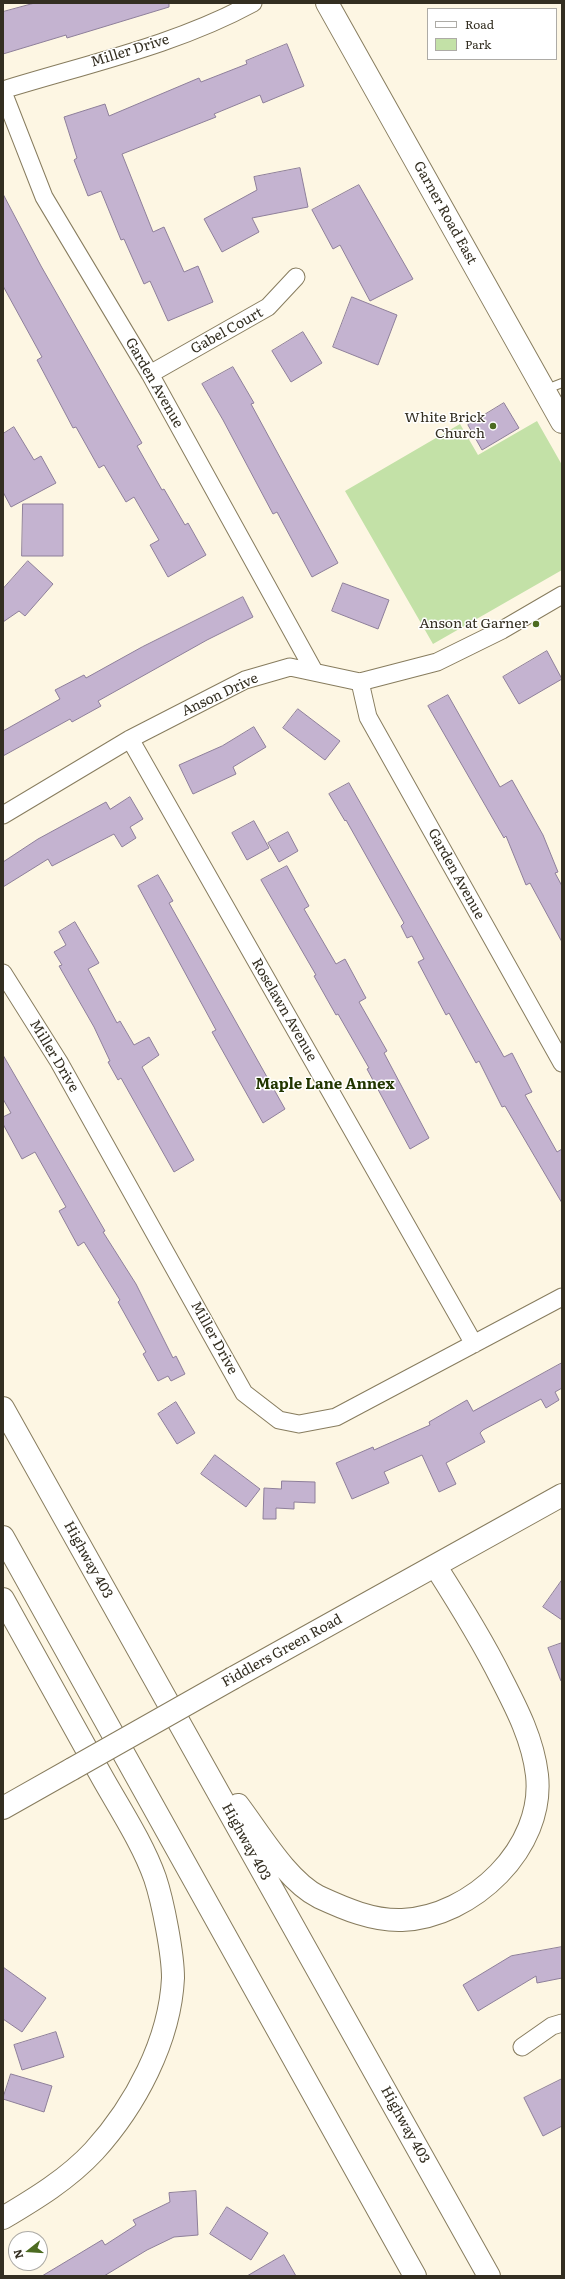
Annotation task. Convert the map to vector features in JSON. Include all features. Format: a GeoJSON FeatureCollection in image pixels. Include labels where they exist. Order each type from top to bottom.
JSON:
{"type":"FeatureCollection","features":[{"type":"Feature","properties":{"kind":"main road","name":"Garner Road East"},"geometry":{"type":"LineString","coordinates":[[327,3],[553,387],[560,416]]}},
{"type":"Feature","properties":{"kind":"main road","name":"Highway 403"},"geometry":{"type":"LineString","coordinates":[[3,1408],[490,2276]]}},
{"type":"Feature","properties":{"kind":"main road","name":"Fiddlers Green Road"},"geometry":{"type":"LineString","coordinates":[[3,1808],[233,1678],[562,1496]]}},
{"type":"Feature","properties":{"kind":"main road"},"geometry":{"type":"LineString","coordinates":[[3,1537],[415,2276]]}},
{"type":"Feature","properties":{"kind":"main road"},"geometry":{"type":"LineString","coordinates":[[193,1747],[292,1875],[318,1896],[373,1918],[401,1920],[434,1915],[453,1907],[490,1884],[517,1852],[530,1823],[537,1796],[537,1774],[524,1723],[478,1632],[436,1566]]}},
{"type":"Feature","properties":{"kind":"main road"},"geometry":{"type":"LineString","coordinates":[[3,1598],[132,1831],[155,1877],[166,1926],[173,1977],[167,2023],[144,2078],[121,2118],[93,2152],[46,2193],[3,2218]]}},
{"type":"Feature","properties":{"kind":"street","name":"Miller Drive"},"geometry":{"type":"LineString","coordinates":[[3,91],[167,40],[221,20],[253,3]]}},
{"type":"Feature","properties":{"kind":"street","name":"Garden Avenue"},"geometry":{"type":"LineString","coordinates":[[3,91],[44,198],[150,374],[314,671]]}},
{"type":"Feature","properties":{"kind":"street","name":"Gabel Court"},"geometry":{"type":"LineString","coordinates":[[150,374],[268,308],[296,277]]}},
{"type":"Feature","properties":{"kind":"street","name":"Anson Drive"},"geometry":{"type":"LineString","coordinates":[[3,815],[130,739],[245,680],[290,667],[360,682],[437,662],[502,630],[562,595]]}},
{"type":"Feature","properties":{"kind":"street","name":"Garden Avenue"},"geometry":{"type":"LineString","coordinates":[[360,682],[368,717],[562,1063]]}},
{"type":"Feature","properties":{"kind":"street","name":"Roselawn Avenue"},"geometry":{"type":"LineString","coordinates":[[130,739],[474,1344]]}},
{"type":"Feature","properties":{"kind":"street","name":"Miller Drive"},"geometry":{"type":"LineString","coordinates":[[3,973],[59,1062],[244,1393],[278,1420],[300,1424],[336,1417],[562,1297]]}},
{"type":"Feature","properties":{"kind":"street"},"geometry":{"type":"LineString","coordinates":[[522,2047],[552,2026],[562,2023]]}},
{"type":"Feature","properties":{"kind":"green space"},"geometry":{"type":"Polygon","coordinates":[[[537,421],[562,465],[562,570],[433,644],[345,491],[460,424],[478,455],[537,421]]]}},
{"type":"Feature","properties":{"kind":"building"},"geometry":{"type":"Polygon","coordinates":[[[35,3],[169,3],[169,7],[67,38],[66,35],[3,54],[3,12],[35,3]]]}},
{"type":"Feature","properties":{"kind":"building"},"geometry":{"type":"Polygon","coordinates":[[[287,44],[304,86],[263,103],[260,95],[214,114],[216,117],[122,154],[153,232],[164,227],[184,272],[198,266],[213,302],[168,321],[150,281],[144,284],[124,239],[121,240],[101,191],[88,196],[74,160],[77,158],[64,117],[105,104],[109,116],[199,78],[201,82],[247,64],[246,61],[287,44]]]}},
{"type":"Feature","properties":{"kind":"building"},"geometry":{"type":"Polygon","coordinates":[[[300,168],[308,207],[252,218],[259,232],[222,252],[204,219],[257,190],[254,177],[300,168]]]}},
{"type":"Feature","properties":{"kind":"building"},"geometry":{"type":"Polygon","coordinates":[[[359,185],[413,279],[370,301],[340,245],[333,249],[312,210],[359,185]]]}},
{"type":"Feature","properties":{"kind":"building"},"geometry":{"type":"Polygon","coordinates":[[[3,194],[41,266],[142,443],[137,446],[162,490],[164,489],[185,525],[188,523],[206,555],[168,577],[150,545],[159,540],[134,497],[126,502],[104,465],[99,468],[76,427],[73,428],[37,360],[42,357],[3,286],[3,194]]]}},
{"type":"Feature","properties":{"kind":"building"},"geometry":{"type":"Polygon","coordinates":[[[352,297],[397,315],[378,365],[333,347],[352,297]]]}},
{"type":"Feature","properties":{"kind":"building"},"geometry":{"type":"Polygon","coordinates":[[[303,332],[322,363],[291,382],[272,351],[303,332]]]}},
{"type":"Feature","properties":{"kind":"building"},"geometry":{"type":"Polygon","coordinates":[[[233,367],[254,403],[251,404],[338,563],[312,577],[277,512],[273,514],[202,384],[233,367]]]}},
{"type":"Feature","properties":{"kind":"building","name":"White Brick Church"},"geometry":{"type":"Polygon","coordinates":[[[504,403],[519,428],[482,450],[468,425],[504,403]]]}},
{"type":"Feature","properties":{"kind":"building"},"geometry":{"type":"Polygon","coordinates":[[[14,427],[34,460],[41,456],[56,483],[11,507],[3,492],[3,434],[14,427]]]}},
{"type":"Feature","properties":{"kind":"building"},"geometry":{"type":"Polygon","coordinates":[[[23,504],[63,504],[63,556],[22,556],[23,504]]]}},
{"type":"Feature","properties":{"kind":"building"},"geometry":{"type":"Polygon","coordinates":[[[28,561],[53,584],[25,616],[19,611],[3,622],[3,589],[28,561]]]}},
{"type":"Feature","properties":{"kind":"building"},"geometry":{"type":"Polygon","coordinates":[[[343,583],[389,600],[378,629],[332,611],[343,583]]]}},
{"type":"Feature","properties":{"kind":"building"},"geometry":{"type":"Polygon","coordinates":[[[243,597],[253,617],[207,640],[98,701],[101,706],[72,722],[70,719],[3,756],[3,731],[60,699],[55,690],[84,675],[86,678],[142,647],[243,597]]]}},
{"type":"Feature","properties":{"kind":"building"},"geometry":{"type":"Polygon","coordinates":[[[547,651],[562,679],[519,704],[503,677],[547,651]]]}},
{"type":"Feature","properties":{"kind":"building"},"geometry":{"type":"Polygon","coordinates":[[[448,695],[500,787],[512,780],[543,835],[558,872],[555,873],[562,886],[562,942],[530,883],[526,885],[506,836],[504,838],[428,706],[448,695]]]}},
{"type":"Feature","properties":{"kind":"building"},"geometry":{"type":"Polygon","coordinates":[[[298,709],[340,741],[325,760],[283,728],[298,709]]]}},
{"type":"Feature","properties":{"kind":"building"},"geometry":{"type":"Polygon","coordinates":[[[254,727],[266,747],[233,767],[236,774],[193,794],[179,765],[222,746],[254,727]]]}},
{"type":"Feature","properties":{"kind":"building"},"geometry":{"type":"Polygon","coordinates":[[[349,783],[504,1057],[512,1053],[532,1092],[525,1095],[557,1152],[562,1149],[562,1203],[505,1106],[502,1107],[479,1061],[476,1063],[449,1013],[446,1015],[418,962],[424,959],[412,936],[407,938],[401,926],[404,923],[346,820],[345,821],[329,794],[349,783]]]}},
{"type":"Feature","properties":{"kind":"building"},"geometry":{"type":"Polygon","coordinates":[[[130,797],[143,819],[130,827],[136,838],[122,847],[114,834],[52,866],[48,859],[3,887],[3,862],[38,839],[106,802],[110,809],[130,797]]]}},
{"type":"Feature","properties":{"kind":"building"},"geometry":{"type":"Polygon","coordinates":[[[254,821],[269,848],[247,860],[232,833],[254,821]]]}},
{"type":"Feature","properties":{"kind":"building"},"geometry":{"type":"Polygon","coordinates":[[[288,832],[298,851],[279,862],[268,843],[288,832]]]}},
{"type":"Feature","properties":{"kind":"building"},"geometry":{"type":"Polygon","coordinates":[[[287,866],[309,906],[304,909],[336,964],[345,959],[366,998],[359,1002],[387,1051],[384,1053],[429,1138],[410,1149],[367,1069],[369,1068],[338,1014],[336,1015],[314,976],[316,975],[261,880],[287,866]]]}},
{"type":"Feature","properties":{"kind":"building"},"geometry":{"type":"Polygon","coordinates":[[[158,875],[173,901],[169,903],[285,1109],[263,1123],[212,1032],[216,1030],[138,886],[158,875]]]}},
{"type":"Feature","properties":{"kind":"building"},"geometry":{"type":"Polygon","coordinates":[[[75,922],[99,963],[88,969],[117,1023],[120,1021],[134,1045],[149,1037],[159,1055],[142,1067],[194,1160],[174,1172],[121,1078],[118,1080],[108,1062],[110,1061],[94,1027],[59,966],[62,965],[54,952],[66,945],[59,932],[75,922]]]}},
{"type":"Feature","properties":{"kind":"building"},"geometry":{"type":"Polygon","coordinates":[[[3,1055],[105,1231],[103,1232],[136,1284],[173,1358],[176,1356],[185,1374],[171,1381],[168,1376],[158,1381],[143,1354],[146,1352],[118,1302],[120,1300],[84,1242],[78,1246],[59,1211],[66,1207],[35,1152],[22,1159],[3,1124],[3,1117],[11,1113],[3,1099],[3,1055]]]}},
{"type":"Feature","properties":{"kind":"building"},"geometry":{"type":"Polygon","coordinates":[[[562,1363],[562,1388],[555,1392],[559,1400],[546,1408],[541,1399],[483,1430],[480,1433],[485,1442],[446,1463],[456,1484],[439,1492],[422,1455],[384,1472],[389,1483],[352,1499],[336,1463],[373,1447],[374,1450],[430,1425],[429,1422],[467,1400],[473,1411],[562,1363]]]}},
{"type":"Feature","properties":{"kind":"building"},"geometry":{"type":"Polygon","coordinates":[[[176,1402],[195,1433],[177,1444],[158,1414],[176,1402]]]}},
{"type":"Feature","properties":{"kind":"building"},"geometry":{"type":"Polygon","coordinates":[[[215,1455],[260,1489],[246,1507],[201,1474],[215,1455]]]}},
{"type":"Feature","properties":{"kind":"building"},"geometry":{"type":"Polygon","coordinates":[[[282,1481],[315,1482],[315,1503],[294,1502],[294,1509],[276,1508],[276,1519],[263,1519],[264,1488],[281,1489],[282,1481]]]}},
{"type":"Feature","properties":{"kind":"building"},"geometry":{"type":"Polygon","coordinates":[[[562,1580],[562,1620],[543,1607],[562,1580]]]}},
{"type":"Feature","properties":{"kind":"building"},"geometry":{"type":"Polygon","coordinates":[[[562,1643],[562,1681],[561,1681],[548,1648],[562,1643]]]}},
{"type":"Feature","properties":{"kind":"building"},"geometry":{"type":"Polygon","coordinates":[[[562,1947],[562,1978],[537,1983],[536,1976],[478,2011],[463,1985],[511,1956],[562,1947]]]}},
{"type":"Feature","properties":{"kind":"building"},"geometry":{"type":"Polygon","coordinates":[[[3,1967],[46,1998],[22,2032],[3,2019],[3,1967]]]}},
{"type":"Feature","properties":{"kind":"building"},"geometry":{"type":"Polygon","coordinates":[[[56,2032],[64,2057],[22,2070],[14,2045],[56,2032]]]}},
{"type":"Feature","properties":{"kind":"building"},"geometry":{"type":"Polygon","coordinates":[[[11,2074],[52,2086],[44,2112],[3,2099],[11,2074]]]}},
{"type":"Feature","properties":{"kind":"building"},"geometry":{"type":"Polygon","coordinates":[[[562,2079],[562,2126],[543,2136],[524,2098],[562,2079]]]}},
{"type":"Feature","properties":{"kind":"building"},"geometry":{"type":"Polygon","coordinates":[[[196,2191],[198,2235],[174,2237],[147,2250],[104,2276],[42,2276],[102,2240],[105,2245],[136,2225],[133,2220],[170,2202],[169,2193],[196,2191]]]}},
{"type":"Feature","properties":{"kind":"building"},"geometry":{"type":"Polygon","coordinates":[[[227,2207],[268,2233],[251,2260],[210,2234],[227,2207]]]}},
{"type":"Feature","properties":{"kind":"building"},"geometry":{"type":"Polygon","coordinates":[[[284,2255],[296,2276],[247,2276],[271,2262],[284,2255]]]}},
{"type":"Feature","properties":{"kind":"place","name":"White Brick Church"},"geometry":{"type":"Point","coordinates":[493,426]}},
{"type":"Feature","properties":{"kind":"place","name":"Anson at Garner"},"geometry":{"type":"Point","coordinates":[536,624]}},
{"type":"Feature","properties":{"kind":"district","name":"Maple Lane Annex"},"geometry":{"type":"Point","coordinates":[325,1085]}}]}
